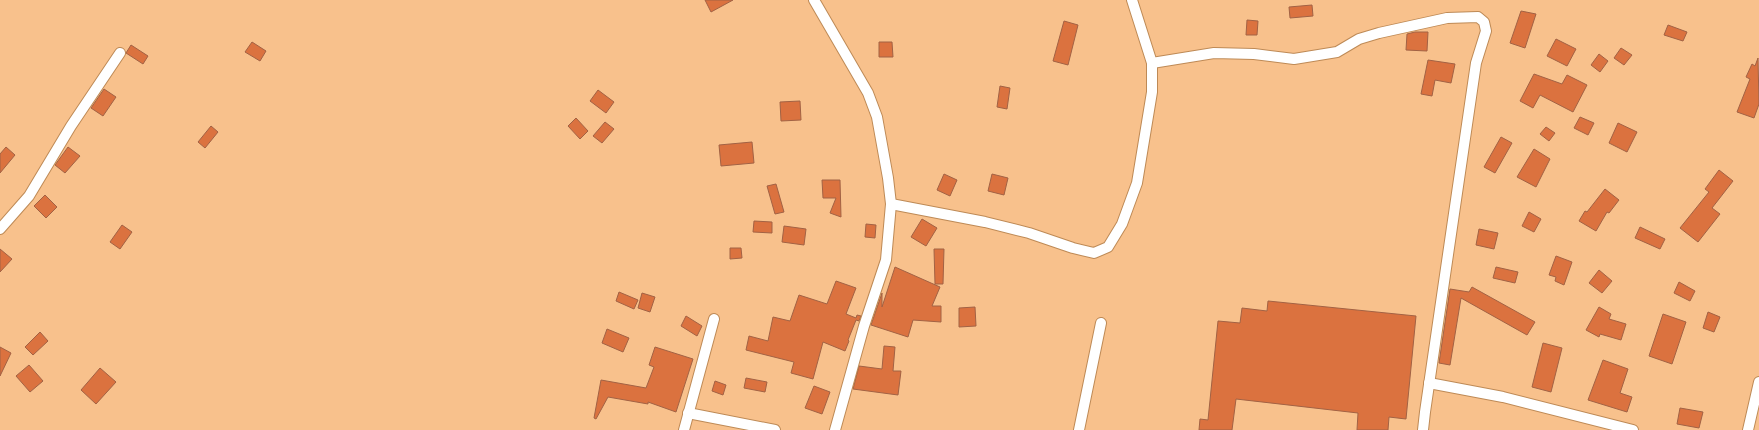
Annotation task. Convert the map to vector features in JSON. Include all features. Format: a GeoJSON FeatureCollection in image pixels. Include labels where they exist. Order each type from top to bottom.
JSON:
{"type":"FeatureCollection","features":[{"type":"Feature","properties":{"kind":"street"},"geometry":{"type":"LineString","coordinates":[[814,0],[868,93],[877,118],[888,178],[891,204],[886,260],[864,326],[835,430]]}},
{"type":"Feature","properties":{"kind":"street"},"geometry":{"type":"LineString","coordinates":[[891,204],[986,222],[1029,233],[1073,248],[1094,253],[1108,247],[1122,224],[1137,183],[1152,92],[1152,63],[1132,0]]}},
{"type":"Feature","properties":{"kind":"street"},"geometry":{"type":"LineString","coordinates":[[1152,63],[1214,54],[1254,54],[1294,59],[1337,52],[1359,39],[1378,33],[1447,18],[1478,17],[1484,22],[1486,31],[1476,63],[1423,430]]}},
{"type":"Feature","properties":{"kind":"street"},"geometry":{"type":"LineString","coordinates":[[0,229],[29,196],[72,126],[120,53]]}},
{"type":"Feature","properties":{"kind":"street"},"geometry":{"type":"LineString","coordinates":[[684,430],[714,319]]}},
{"type":"Feature","properties":{"kind":"street"},"geometry":{"type":"LineString","coordinates":[[1078,430],[1101,323]]}},
{"type":"Feature","properties":{"kind":"street"},"geometry":{"type":"LineString","coordinates":[[1748,430],[1759,382]]}},
{"type":"Feature","properties":{"kind":"street"},"geometry":{"type":"LineString","coordinates":[[1429,383],[1503,397],[1633,430]]}},
{"type":"Feature","properties":{"kind":"street"},"geometry":{"type":"LineString","coordinates":[[688,413],[775,430]]}},
{"type":"Feature","properties":{"kind":"building"},"geometry":{"type":"Polygon","coordinates":[[[705,0],[733,0],[711,12],[705,0]]]}},
{"type":"Feature","properties":{"kind":"building"},"geometry":{"type":"Polygon","coordinates":[[[1312,5],[1313,16],[1290,18],[1289,7],[1312,5]]]}},
{"type":"Feature","properties":{"kind":"building"},"geometry":{"type":"Polygon","coordinates":[[[1521,11],[1536,14],[1525,48],[1510,43],[1521,11]]]}},
{"type":"Feature","properties":{"kind":"building"},"geometry":{"type":"Polygon","coordinates":[[[1247,20],[1258,21],[1257,35],[1246,35],[1247,20]]]}},
{"type":"Feature","properties":{"kind":"building"},"geometry":{"type":"Polygon","coordinates":[[[1064,21],[1078,25],[1068,65],[1053,61],[1064,21]]]}},
{"type":"Feature","properties":{"kind":"building"},"geometry":{"type":"Polygon","coordinates":[[[1668,25],[1687,32],[1683,41],[1664,35],[1668,25]]]}},
{"type":"Feature","properties":{"kind":"building"},"geometry":{"type":"Polygon","coordinates":[[[1415,32],[1428,32],[1427,51],[1406,50],[1407,34],[1415,32]]]}},
{"type":"Feature","properties":{"kind":"building"},"geometry":{"type":"Polygon","coordinates":[[[1556,39],[1576,49],[1567,66],[1547,56],[1556,39]]]}},
{"type":"Feature","properties":{"kind":"building"},"geometry":{"type":"Polygon","coordinates":[[[252,42],[266,51],[260,61],[245,52],[252,42]]]}},
{"type":"Feature","properties":{"kind":"building"},"geometry":{"type":"Polygon","coordinates":[[[879,42],[892,42],[893,57],[879,57],[879,42]]]}},
{"type":"Feature","properties":{"kind":"building"},"geometry":{"type":"Polygon","coordinates":[[[131,45],[148,56],[143,64],[126,53],[131,45]]]}},
{"type":"Feature","properties":{"kind":"building"},"geometry":{"type":"Polygon","coordinates":[[[1621,48],[1632,55],[1624,65],[1614,58],[1621,48]]]}},
{"type":"Feature","properties":{"kind":"building"},"geometry":{"type":"Polygon","coordinates":[[[1599,54],[1608,61],[1600,72],[1591,65],[1599,54]]]}},
{"type":"Feature","properties":{"kind":"building"},"geometry":{"type":"Polygon","coordinates":[[[1758,58],[1759,104],[1754,118],[1737,112],[1750,79],[1746,77],[1752,64],[1755,66],[1758,58]]]}},
{"type":"Feature","properties":{"kind":"building"},"geometry":{"type":"Polygon","coordinates":[[[1428,60],[1455,64],[1451,83],[1435,80],[1432,96],[1421,94],[1428,60]]]}},
{"type":"Feature","properties":{"kind":"building"},"geometry":{"type":"Polygon","coordinates":[[[1534,74],[1562,84],[1567,75],[1587,85],[1573,112],[1540,95],[1533,108],[1520,101],[1534,74]]]}},
{"type":"Feature","properties":{"kind":"building"},"geometry":{"type":"Polygon","coordinates":[[[1000,86],[1010,88],[1007,109],[997,107],[1000,86]]]}},
{"type":"Feature","properties":{"kind":"building"},"geometry":{"type":"Polygon","coordinates":[[[104,89],[116,97],[103,116],[91,108],[104,89]]]}},
{"type":"Feature","properties":{"kind":"building"},"geometry":{"type":"Polygon","coordinates":[[[598,90],[614,102],[606,113],[590,101],[598,90]]]}},
{"type":"Feature","properties":{"kind":"building"},"geometry":{"type":"Polygon","coordinates":[[[800,101],[801,120],[781,121],[780,102],[800,101]]]}},
{"type":"Feature","properties":{"kind":"building"},"geometry":{"type":"Polygon","coordinates":[[[1580,117],[1594,123],[1588,135],[1574,128],[1580,117]]]}},
{"type":"Feature","properties":{"kind":"building"},"geometry":{"type":"Polygon","coordinates":[[[576,118],[588,131],[580,139],[568,126],[576,118]]]}},
{"type":"Feature","properties":{"kind":"building"},"geometry":{"type":"Polygon","coordinates":[[[605,122],[614,129],[602,143],[593,136],[605,122]]]}},
{"type":"Feature","properties":{"kind":"building"},"geometry":{"type":"Polygon","coordinates":[[[1618,123],[1637,132],[1627,152],[1609,143],[1618,123]]]}},
{"type":"Feature","properties":{"kind":"building"},"geometry":{"type":"Polygon","coordinates":[[[211,126],[218,132],[205,148],[198,142],[211,126]]]}},
{"type":"Feature","properties":{"kind":"building"},"geometry":{"type":"Polygon","coordinates":[[[1546,127],[1555,133],[1549,141],[1540,134],[1546,127]]]}},
{"type":"Feature","properties":{"kind":"building"},"geometry":{"type":"Polygon","coordinates":[[[1501,137],[1512,143],[1495,173],[1484,167],[1501,137]]]}},
{"type":"Feature","properties":{"kind":"building"},"geometry":{"type":"Polygon","coordinates":[[[752,142],[754,163],[721,166],[719,145],[752,142]]]}},
{"type":"Feature","properties":{"kind":"building"},"geometry":{"type":"Polygon","coordinates":[[[6,147],[15,155],[0,173],[0,154],[6,147]]]}},
{"type":"Feature","properties":{"kind":"building"},"geometry":{"type":"Polygon","coordinates":[[[68,147],[80,156],[65,173],[55,165],[68,147]]]}},
{"type":"Feature","properties":{"kind":"building"},"geometry":{"type":"Polygon","coordinates":[[[1534,149],[1550,159],[1536,187],[1517,177],[1534,149]]]}},
{"type":"Feature","properties":{"kind":"building"},"geometry":{"type":"Polygon","coordinates":[[[1719,170],[1733,181],[1712,208],[1720,214],[1698,242],[1680,228],[1709,192],[1705,189],[1719,170]]]}},
{"type":"Feature","properties":{"kind":"building"},"geometry":{"type":"Polygon","coordinates":[[[944,174],[957,180],[950,196],[937,190],[944,174]]]}},
{"type":"Feature","properties":{"kind":"building"},"geometry":{"type":"Polygon","coordinates":[[[992,174],[1008,178],[1004,195],[988,191],[992,174]]]}},
{"type":"Feature","properties":{"kind":"building"},"geometry":{"type":"Polygon","coordinates":[[[822,180],[840,180],[841,217],[830,213],[836,198],[823,198],[822,180]]]}},
{"type":"Feature","properties":{"kind":"building"},"geometry":{"type":"Polygon","coordinates":[[[776,184],[784,212],[775,214],[767,186],[776,184]]]}},
{"type":"Feature","properties":{"kind":"building"},"geometry":{"type":"Polygon","coordinates":[[[1605,189],[1619,200],[1609,213],[1607,212],[1596,231],[1579,221],[1585,211],[1587,212],[1605,189]]]}},
{"type":"Feature","properties":{"kind":"building"},"geometry":{"type":"Polygon","coordinates":[[[45,195],[57,207],[46,218],[34,206],[45,195]]]}},
{"type":"Feature","properties":{"kind":"building"},"geometry":{"type":"Polygon","coordinates":[[[1529,212],[1541,219],[1534,232],[1522,226],[1529,212]]]}},
{"type":"Feature","properties":{"kind":"building"},"geometry":{"type":"Polygon","coordinates":[[[922,219],[937,228],[926,246],[911,237],[922,219]]]}},
{"type":"Feature","properties":{"kind":"building"},"geometry":{"type":"Polygon","coordinates":[[[754,221],[772,222],[772,233],[753,232],[754,221]]]}},
{"type":"Feature","properties":{"kind":"building"},"geometry":{"type":"Polygon","coordinates":[[[866,224],[876,225],[875,238],[865,237],[866,224]]]}},
{"type":"Feature","properties":{"kind":"building"},"geometry":{"type":"Polygon","coordinates":[[[122,225],[132,232],[120,249],[110,242],[122,225]]]}},
{"type":"Feature","properties":{"kind":"building"},"geometry":{"type":"Polygon","coordinates":[[[784,226],[806,229],[804,245],[782,242],[784,226]]]}},
{"type":"Feature","properties":{"kind":"building"},"geometry":{"type":"Polygon","coordinates":[[[1640,227],[1665,239],[1660,249],[1635,238],[1640,227]]]}},
{"type":"Feature","properties":{"kind":"building"},"geometry":{"type":"Polygon","coordinates":[[[1479,229],[1498,233],[1494,249],[1476,245],[1479,229]]]}},
{"type":"Feature","properties":{"kind":"building"},"geometry":{"type":"Polygon","coordinates":[[[730,248],[741,248],[742,258],[730,259],[730,248]]]}},
{"type":"Feature","properties":{"kind":"building"},"geometry":{"type":"Polygon","coordinates":[[[0,249],[12,259],[0,272],[0,249]]]}},
{"type":"Feature","properties":{"kind":"building"},"geometry":{"type":"Polygon","coordinates":[[[934,249],[944,249],[943,284],[935,284],[934,249]]]}},
{"type":"Feature","properties":{"kind":"building"},"geometry":{"type":"Polygon","coordinates":[[[1556,256],[1572,262],[1564,285],[1555,281],[1556,277],[1549,275],[1556,256]]]}},
{"type":"Feature","properties":{"kind":"building"},"geometry":{"type":"Polygon","coordinates":[[[895,267],[940,287],[932,306],[941,306],[941,322],[913,320],[908,337],[871,325],[882,293],[882,307],[895,267]]]}},
{"type":"Feature","properties":{"kind":"building"},"geometry":{"type":"Polygon","coordinates":[[[1496,267],[1518,272],[1515,283],[1493,278],[1496,267]]]}},
{"type":"Feature","properties":{"kind":"building"},"geometry":{"type":"Polygon","coordinates":[[[1599,270],[1612,281],[1602,293],[1589,283],[1599,270]]]}},
{"type":"Feature","properties":{"kind":"building"},"geometry":{"type":"Polygon","coordinates":[[[836,281],[856,288],[846,314],[856,318],[857,315],[861,316],[859,321],[856,320],[845,351],[823,342],[813,379],[791,373],[794,362],[746,350],[749,336],[768,341],[773,317],[790,321],[799,295],[827,304],[836,281]]]}},
{"type":"Feature","properties":{"kind":"building"},"geometry":{"type":"Polygon","coordinates":[[[1679,282],[1695,291],[1690,301],[1674,293],[1679,282]]]}},
{"type":"Feature","properties":{"kind":"building"},"geometry":{"type":"Polygon","coordinates":[[[1472,287],[1535,322],[1527,335],[1461,298],[1450,365],[1439,363],[1450,289],[1469,292],[1472,287]]]}},
{"type":"Feature","properties":{"kind":"building"},"geometry":{"type":"Polygon","coordinates":[[[619,292],[638,300],[634,309],[616,301],[619,292]]]}},
{"type":"Feature","properties":{"kind":"building"},"geometry":{"type":"Polygon","coordinates":[[[642,293],[655,297],[650,312],[638,308],[642,293]]]}},
{"type":"Feature","properties":{"kind":"building"},"geometry":{"type":"Polygon","coordinates":[[[1268,301],[1416,316],[1406,419],[1389,417],[1388,430],[1357,430],[1358,413],[1236,399],[1232,430],[1199,430],[1200,419],[1208,420],[1218,321],[1240,323],[1242,308],[1267,311],[1268,301]]]}},
{"type":"Feature","properties":{"kind":"building"},"geometry":{"type":"Polygon","coordinates":[[[975,307],[976,326],[959,327],[959,308],[975,307]]]}},
{"type":"Feature","properties":{"kind":"building"},"geometry":{"type":"Polygon","coordinates":[[[1599,307],[1611,314],[1609,319],[1626,324],[1621,340],[1600,334],[1599,337],[1586,330],[1599,307]]]}},
{"type":"Feature","properties":{"kind":"building"},"geometry":{"type":"Polygon","coordinates":[[[1708,312],[1720,317],[1714,332],[1703,328],[1708,312]]]}},
{"type":"Feature","properties":{"kind":"building"},"geometry":{"type":"Polygon","coordinates":[[[1663,314],[1686,322],[1672,364],[1649,356],[1663,314]]]}},
{"type":"Feature","properties":{"kind":"building"},"geometry":{"type":"Polygon","coordinates":[[[686,316],[702,326],[697,336],[681,326],[686,316]]]}},
{"type":"Feature","properties":{"kind":"building"},"geometry":{"type":"Polygon","coordinates":[[[607,329],[629,338],[623,352],[602,343],[607,329]]]}},
{"type":"Feature","properties":{"kind":"building"},"geometry":{"type":"Polygon","coordinates":[[[40,332],[48,341],[33,355],[25,347],[40,332]]]}},
{"type":"Feature","properties":{"kind":"building"},"geometry":{"type":"Polygon","coordinates":[[[1543,343],[1562,348],[1551,392],[1532,387],[1543,343]]]}},
{"type":"Feature","properties":{"kind":"building"},"geometry":{"type":"Polygon","coordinates":[[[884,346],[895,347],[893,371],[901,371],[898,395],[853,389],[859,366],[882,369],[884,346]]]}},
{"type":"Feature","properties":{"kind":"building"},"geometry":{"type":"Polygon","coordinates":[[[0,347],[11,353],[0,376],[0,347]]]}},
{"type":"Feature","properties":{"kind":"building"},"geometry":{"type":"Polygon","coordinates":[[[655,347],[693,359],[676,412],[648,402],[648,404],[608,397],[596,419],[594,418],[601,380],[646,388],[654,367],[649,365],[655,347]]]}},
{"type":"Feature","properties":{"kind":"building"},"geometry":{"type":"Polygon","coordinates":[[[1603,360],[1628,369],[1620,393],[1632,397],[1627,412],[1588,400],[1603,360]]]}},
{"type":"Feature","properties":{"kind":"building"},"geometry":{"type":"Polygon","coordinates":[[[29,365],[43,381],[30,392],[16,376],[29,365]]]}},
{"type":"Feature","properties":{"kind":"building"},"geometry":{"type":"Polygon","coordinates":[[[100,368],[116,382],[96,404],[81,390],[100,368]]]}},
{"type":"Feature","properties":{"kind":"building"},"geometry":{"type":"Polygon","coordinates":[[[746,378],[767,382],[765,392],[744,388],[746,378]]]}},
{"type":"Feature","properties":{"kind":"building"},"geometry":{"type":"Polygon","coordinates":[[[715,381],[726,385],[723,395],[712,391],[715,381]]]}},
{"type":"Feature","properties":{"kind":"building"},"geometry":{"type":"Polygon","coordinates":[[[814,386],[830,392],[822,414],[805,408],[814,386]]]}},
{"type":"Feature","properties":{"kind":"building"},"geometry":{"type":"Polygon","coordinates":[[[1680,408],[1703,412],[1699,428],[1677,424],[1680,408]]]}}]}
